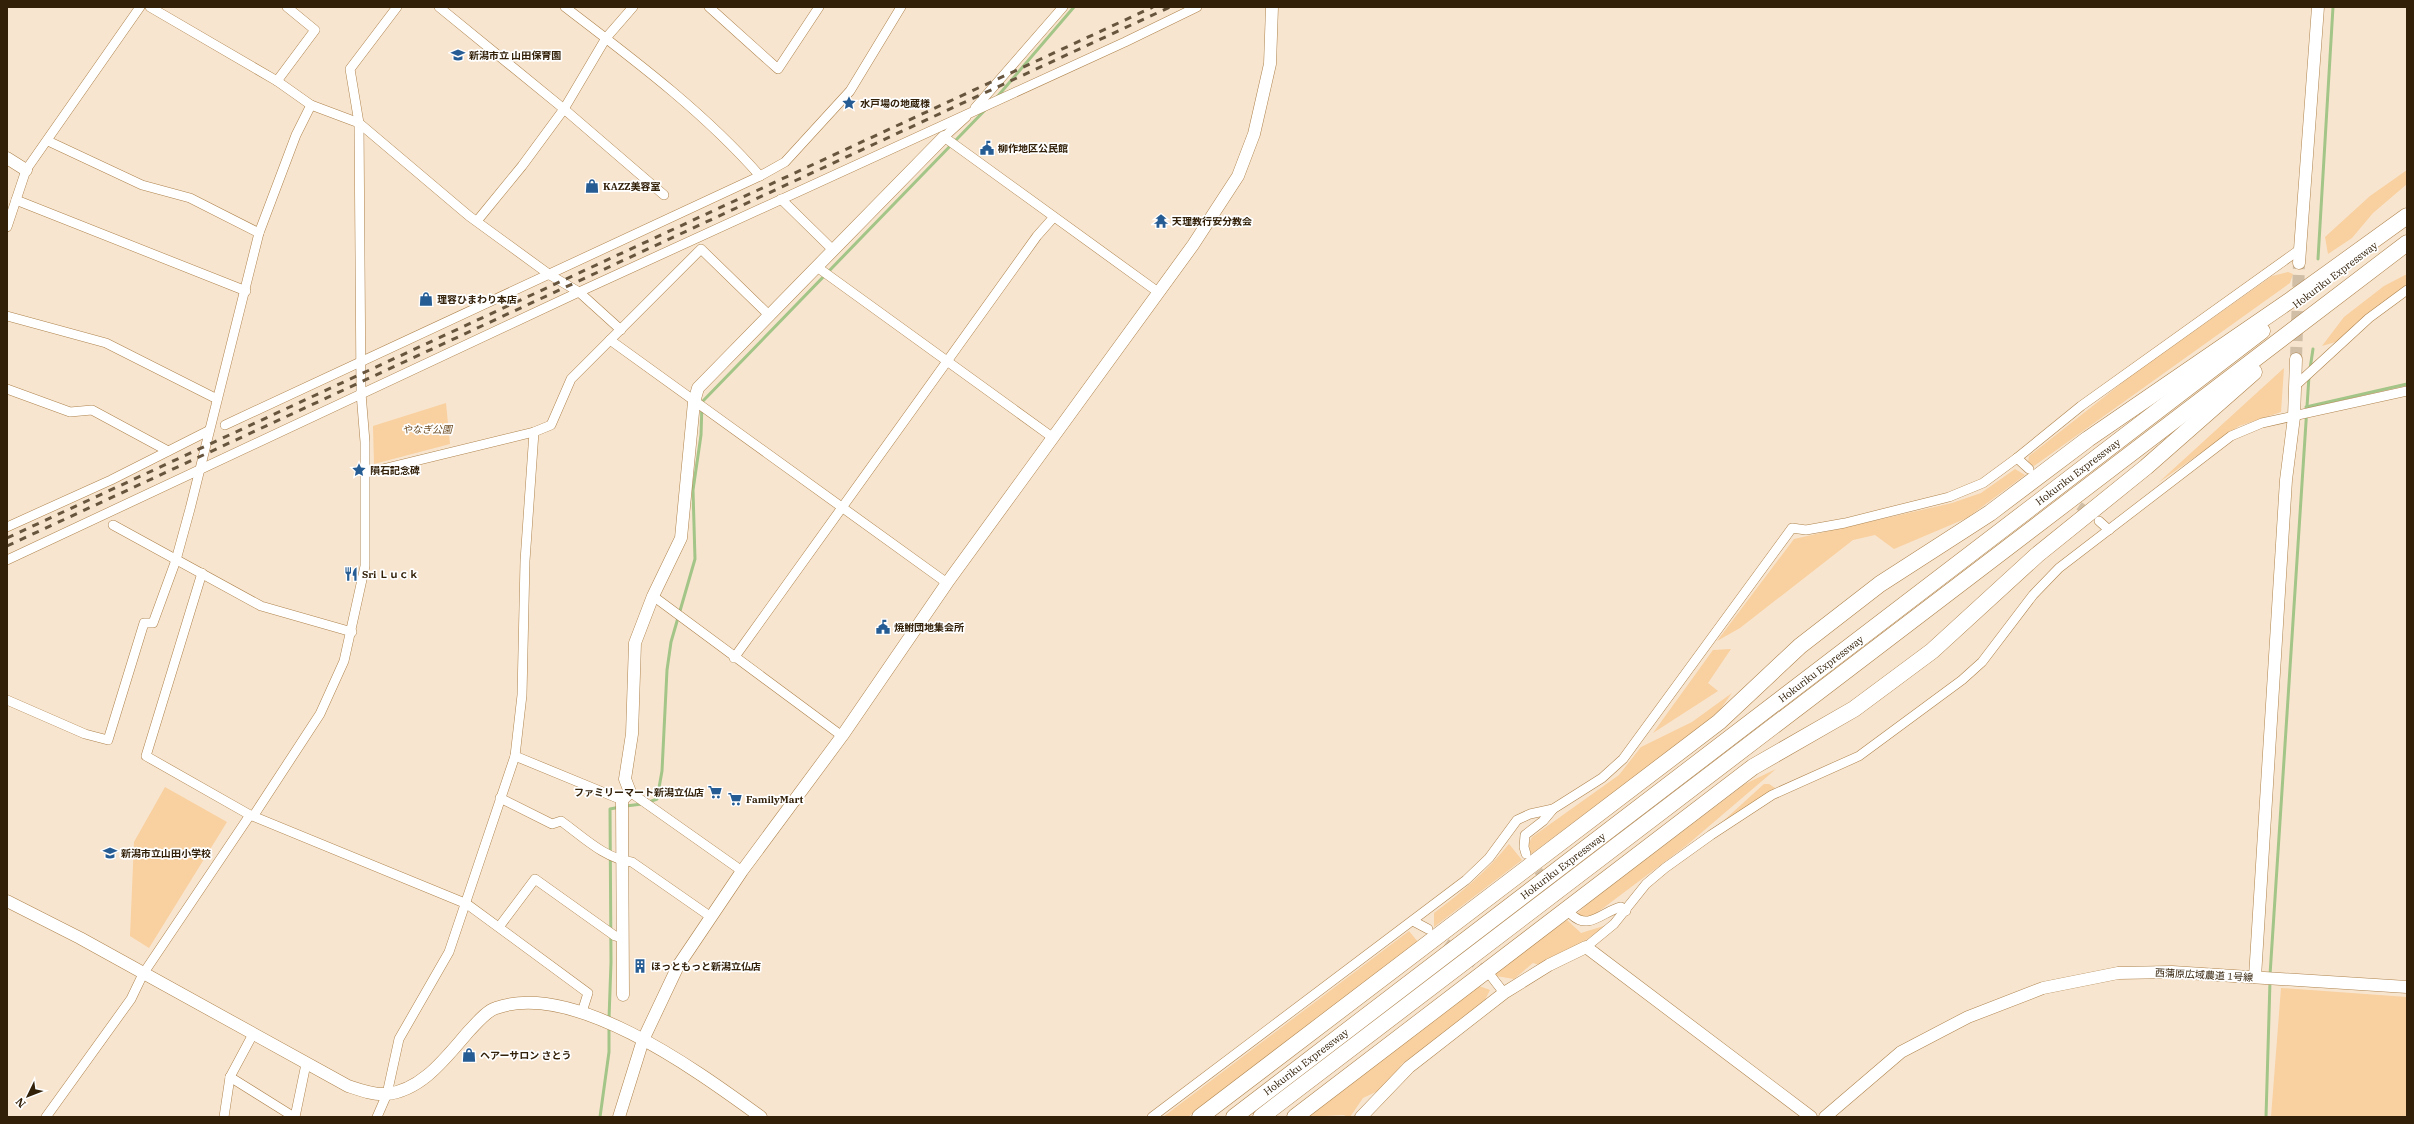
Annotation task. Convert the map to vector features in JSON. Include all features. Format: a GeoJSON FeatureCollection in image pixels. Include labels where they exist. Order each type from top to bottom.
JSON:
{"type":"FeatureCollection","features":[{"type":"Feature","properties":{"kind":"highway"},"geometry":{"type":"LineString","coordinates":[[1200,1117],[1719,722],[1800,646],[1867,593],[1990,513],[2088,439],[2292,299],[2407,216]]}},
{"type":"Feature","properties":{"kind":"highway","name":"Hokuriku Expressway"},"geometry":{"type":"LineString","coordinates":[[1234,1117],[2407,221]]}},
{"type":"Feature","properties":{"kind":"highway","name":"Hokuriku Expressway"},"geometry":{"type":"LineString","coordinates":[[1261,1117],[2407,244]]}},
{"type":"Feature","properties":{"kind":"highway"},"geometry":{"type":"LineString","coordinates":[[1295,1117],[1753,767],[1854,709],[1932,651],[2037,555],[2146,467],[2347,289]]}},
{"type":"Feature","properties":{"kind":"street"},"geometry":{"type":"LineString","coordinates":[[7,227],[26,170],[48,141],[140,7]]}},
{"type":"Feature","properties":{"kind":"street"},"geometry":{"type":"LineString","coordinates":[[150,7],[277,81],[311,105],[359,123],[469,216],[478,221],[550,275],[579,292],[621,330]]}},
{"type":"Feature","properties":{"kind":"street"},"geometry":{"type":"LineString","coordinates":[[277,81],[315,30],[287,7]]}},
{"type":"Feature","properties":{"kind":"street"},"geometry":{"type":"LineString","coordinates":[[46,1117],[130,999],[143,974],[320,714],[344,661],[352,632],[365,566],[366,472],[361,393],[362,362],[359,123],[350,69],[397,7]]}},
{"type":"Feature","properties":{"kind":"street"},"geometry":{"type":"LineString","coordinates":[[439,7],[564,109],[664,195]]}},
{"type":"Feature","properties":{"kind":"street"},"geometry":{"type":"LineString","coordinates":[[566,7],[606,38],[735,148],[760,176]]}},
{"type":"Feature","properties":{"kind":"street"},"geometry":{"type":"LineString","coordinates":[[478,221],[522,166],[564,109],[606,38],[633,7]]}},
{"type":"Feature","properties":{"kind":"street"},"geometry":{"type":"LineString","coordinates":[[709,7],[778,69],[819,7]]}},
{"type":"Feature","properties":{"kind":"street"},"geometry":{"type":"LineString","coordinates":[[225,425],[550,275],[760,176],[785,162],[850,91],[901,7]]}},
{"type":"Feature","properties":{"kind":"street"},"geometry":{"type":"LineString","coordinates":[[623,995],[622,861],[626,796],[625,779],[632,734],[635,643],[653,596],[681,538],[694,402],[698,388],[944,137],[973,111],[1064,7]]}},
{"type":"Feature","properties":{"kind":"street"},"geometry":{"type":"LineString","coordinates":[[7,560],[361,393],[1197,7]]}},
{"type":"Feature","properties":{"kind":"street"},"geometry":{"type":"LineString","coordinates":[[619,1117],[643,1040],[678,966],[742,871],[842,736],[947,583],[1193,245],[1241,169],[1254,134],[1270,64],[1272,7]]}},
{"type":"Feature","properties":{"kind":"street"},"geometry":{"type":"LineString","coordinates":[[2299,264],[2318,7]]}},
{"type":"Feature","properties":{"kind":"street"},"geometry":{"type":"LineString","coordinates":[[7,700],[85,734],[108,740],[144,623],[153,623],[176,560],[200,470],[208,431],[246,291],[259,233],[296,135],[311,105]]}},
{"type":"Feature","properties":{"kind":"street"},"geometry":{"type":"LineString","coordinates":[[944,137],[1053,218],[1158,292]]}},
{"type":"Feature","properties":{"kind":"street"},"geometry":{"type":"LineString","coordinates":[[48,141],[142,185],[190,198],[259,233]]}},
{"type":"Feature","properties":{"kind":"street"},"geometry":{"type":"LineString","coordinates":[[7,158],[26,170]]}},
{"type":"Feature","properties":{"kind":"street"},"geometry":{"type":"LineString","coordinates":[[780,199],[833,250]]}},
{"type":"Feature","properties":{"kind":"street"},"geometry":{"type":"LineString","coordinates":[[16,200],[246,291]]}},
{"type":"Feature","properties":{"kind":"street"},"geometry":{"type":"LineString","coordinates":[[734,658],[947,361],[1053,218]]}},
{"type":"Feature","properties":{"kind":"street"},"geometry":{"type":"LineString","coordinates":[[366,472],[534,432],[551,425],[571,379],[701,249],[770,316]]}},
{"type":"Feature","properties":{"kind":"street"},"geometry":{"type":"LineString","coordinates":[[1526,854],[1523,841],[1525,835],[1543,821],[1553,809],[1602,778],[1623,759],[1792,528],[1806,530],[1844,523],[1949,497],[1983,483],[2017,458],[2081,406],[2299,250]]}},
{"type":"Feature","properties":{"kind":"street"},"geometry":{"type":"LineString","coordinates":[[817,267],[1052,437]]}},
{"type":"Feature","properties":{"kind":"street"},"geometry":{"type":"LineString","coordinates":[[2294,387],[2369,318],[2407,290]]}},
{"type":"Feature","properties":{"kind":"street"},"geometry":{"type":"LineString","coordinates":[[7,316],[106,343],[217,399]]}},
{"type":"Feature","properties":{"kind":"street"},"geometry":{"type":"LineString","coordinates":[[610,340],[842,509],[947,583]]}},
{"type":"Feature","properties":{"kind":"street"},"geometry":{"type":"LineString","coordinates":[[2255,977],[2286,480],[2294,417],[2296,359]]}},
{"type":"Feature","properties":{"kind":"street"},"geometry":{"type":"LineString","coordinates":[[7,389],[70,412],[92,410],[168,451]]}},
{"type":"Feature","properties":{"kind":"street"},"geometry":{"type":"LineString","coordinates":[[1361,1117],[1409,1067],[1504,992],[1529,976],[1586,947],[1606,932],[1626,910],[1646,884],[1664,868],[1772,795],[1864,753],[1962,680],[1982,662],[2045,582],[2059,568],[2231,436],[2262,423],[2407,391]]}},
{"type":"Feature","properties":{"kind":"street"},"geometry":{"type":"LineString","coordinates":[[7,527],[208,431]]}},
{"type":"Feature","properties":{"kind":"street"},"geometry":{"type":"LineString","coordinates":[[377,1117],[387,1094],[399,1039],[449,952],[467,904],[514,756],[522,695],[525,561],[534,432]]}},
{"type":"Feature","properties":{"kind":"street"},"geometry":{"type":"LineString","coordinates":[[2017,458],[2029,469]]}},
{"type":"Feature","properties":{"kind":"street"},"geometry":{"type":"LineString","coordinates":[[2099,521],[2109,530]]}},
{"type":"Feature","properties":{"kind":"street"},"geometry":{"type":"LineString","coordinates":[[113,526],[261,606],[352,632]]}},
{"type":"Feature","properties":{"kind":"street"},"geometry":{"type":"LineString","coordinates":[[202,573],[146,756],[252,815],[467,904],[588,993],[582,1012]]}},
{"type":"Feature","properties":{"kind":"street"},"geometry":{"type":"LineString","coordinates":[[653,596],[734,658],[842,736]]}},
{"type":"Feature","properties":{"kind":"street"},"geometry":{"type":"LineString","coordinates":[[514,756],[626,796],[742,871]]}},
{"type":"Feature","properties":{"kind":"street"},"geometry":{"type":"LineString","coordinates":[[500,798],[552,824],[561,821],[609,855],[622,861],[632,862],[711,917]]}},
{"type":"Feature","properties":{"kind":"street"},"geometry":{"type":"LineString","coordinates":[[1152,1117],[1413,921],[1478,870],[1518,820],[1530,814],[1553,809]]}},
{"type":"Feature","properties":{"kind":"street"},"geometry":{"type":"LineString","coordinates":[[499,927],[535,879],[616,936],[622,938]]}},
{"type":"Feature","properties":{"kind":"street"},"geometry":{"type":"LineString","coordinates":[[7,901],[306,1064],[348,1086],[369,1093],[387,1094],[405,1089],[420,1081],[434,1069],[475,1025],[494,1008],[519,1002],[545,1004],[582,1012],[643,1040],[696,1069],[761,1117]]}},
{"type":"Feature","properties":{"kind":"street"},"geometry":{"type":"LineString","coordinates":[[1572,915],[1588,922],[1593,921],[1613,908],[1621,906],[1626,910]]}},
{"type":"Feature","properties":{"kind":"street"},"geometry":{"type":"LineString","coordinates":[[1413,921],[1428,929]]}},
{"type":"Feature","properties":{"kind":"street"},"geometry":{"type":"LineString","coordinates":[[1586,947],[1811,1117]]}},
{"type":"Feature","properties":{"kind":"street","name":"西蒲原広域農道 1号線"},"geometry":{"type":"LineString","coordinates":[[1825,1117],[1901,1052],[1968,1016],[2043,988],[2118,973],[2172,972],[2407,987]]}},
{"type":"Feature","properties":{"kind":"street"},"geometry":{"type":"LineString","coordinates":[[1491,976],[1504,992]]}},
{"type":"Feature","properties":{"kind":"street"},"geometry":{"type":"LineString","coordinates":[[224,1117],[230,1077],[253,1034]]}},
{"type":"Feature","properties":{"kind":"street"},"geometry":{"type":"LineString","coordinates":[[230,1077],[295,1117],[306,1064]]}},
{"type":"Feature","properties":{"kind":"green space"},"geometry":{"type":"Polygon","coordinates":[[[2407,170],[2407,184],[2373,213],[2352,238],[2328,254],[2325,237],[2370,196],[2407,170]]]}},
{"type":"Feature","properties":{"kind":"green space"},"geometry":{"type":"Polygon","coordinates":[[[2288,272],[2293,274],[2290,283],[2034,466],[2028,463],[2029,456],[2132,375],[2272,276],[2288,272]]]}},
{"type":"Feature","properties":{"kind":"green space"},"geometry":{"type":"Polygon","coordinates":[[[2407,274],[2407,287],[2339,341],[2322,346],[2344,317],[2384,286],[2407,274]]]}},
{"type":"Feature","properties":{"kind":"green space"},"geometry":{"type":"Polygon","coordinates":[[[2284,368],[2281,412],[2239,426],[2158,483],[2284,368]]]}},
{"type":"Feature","properties":{"kind":"green space","name":"やなぎ公園"},"geometry":{"type":"Polygon","coordinates":[[[446,403],[450,444],[374,464],[373,426],[446,403]]]}},
{"type":"Feature","properties":{"kind":"green space"},"geometry":{"type":"Polygon","coordinates":[[[2015,469],[2025,475],[1967,518],[1894,549],[1875,535],[1853,540],[1740,628],[1717,641],[1794,539],[1952,503],[1981,493],[2015,469]]]}},
{"type":"Feature","properties":{"kind":"green space"},"geometry":{"type":"Polygon","coordinates":[[[1731,649],[1708,683],[1718,691],[1653,733],[1713,650],[1731,649]]]}},
{"type":"Feature","properties":{"kind":"green space"},"geometry":{"type":"Polygon","coordinates":[[[1732,693],[1719,711],[1687,737],[1530,855],[1529,843],[1532,837],[1619,775],[1641,747],[1692,722],[1732,693]]]}},
{"type":"Feature","properties":{"kind":"green space"},"geometry":{"type":"Polygon","coordinates":[[[1776,769],[1687,845],[1590,918],[1576,915],[1586,905],[1745,784],[1776,769]]]}},
{"type":"Feature","properties":{"kind":"green space"},"geometry":{"type":"Polygon","coordinates":[[[1764,784],[1769,784],[1775,788],[1721,823],[1764,784]]]}},
{"type":"Feature","properties":{"kind":"green space"},"geometry":{"type":"Polygon","coordinates":[[[165,787],[227,822],[149,948],[130,936],[134,842],[165,787]]]}},
{"type":"Feature","properties":{"kind":"green space"},"geometry":{"type":"Polygon","coordinates":[[[1509,844],[1522,860],[1434,927],[1434,913],[1474,881],[1509,844]]]}},
{"type":"Feature","properties":{"kind":"green space"},"geometry":{"type":"Polygon","coordinates":[[[1567,920],[1581,933],[1607,925],[1576,947],[1540,965],[1533,963],[1514,979],[1496,976],[1494,972],[1567,920]]]}},
{"type":"Feature","properties":{"kind":"green space"},"geometry":{"type":"Polygon","coordinates":[[[1409,931],[1418,942],[1188,1117],[1163,1117],[1409,931]]]}},
{"type":"Feature","properties":{"kind":"green space"},"geometry":{"type":"Polygon","coordinates":[[[1479,986],[1490,990],[1483,1004],[1402,1064],[1384,1088],[1363,1098],[1350,1117],[1343,1115],[1305,1117],[1479,986]]]}},
{"type":"Feature","properties":{"kind":"green space"},"geometry":{"type":"Polygon","coordinates":[[[2281,988],[2407,997],[2407,1117],[2271,1117],[2281,988]]]}},
{"type":"Feature","properties":{"kind":"waterway"},"geometry":{"type":"LineString","coordinates":[[997,97],[1074,7]]}},
{"type":"Feature","properties":{"kind":"waterway"},"geometry":{"type":"LineString","coordinates":[[2318,259],[2333,7]]}},
{"type":"Feature","properties":{"kind":"waterway"},"geometry":{"type":"LineString","coordinates":[[649,802],[657,799],[662,771],[667,670],[671,642],[695,559],[693,490],[701,435],[702,402],[987,108]]}},
{"type":"Feature","properties":{"kind":"waterway"},"geometry":{"type":"LineString","coordinates":[[2310,369],[2313,349]]}},
{"type":"Feature","properties":{"kind":"waterway"},"geometry":{"type":"LineString","coordinates":[[2270,975],[2309,376]]}},
{"type":"Feature","properties":{"kind":"waterway"},"geometry":{"type":"LineString","coordinates":[[2306,407],[2407,384]]}},
{"type":"Feature","properties":{"kind":"waterway"},"geometry":{"type":"LineString","coordinates":[[626,806],[642,804]]}},
{"type":"Feature","properties":{"kind":"waterway"},"geometry":{"type":"LineString","coordinates":[[609,1019],[611,962],[610,809],[620,807]]}},
{"type":"Feature","properties":{"kind":"waterway"},"geometry":{"type":"LineString","coordinates":[[2266,1117],[2270,981]]}},
{"type":"Feature","properties":{"kind":"waterway"},"geometry":{"type":"LineString","coordinates":[[600,1117],[609,1052],[609,1027]]}},
{"type":"Feature","properties":{"kind":"tunnel"},"geometry":{"type":"LineString","coordinates":[[2296,359],[2299,263]]}},
{"type":"Feature","properties":{"kind":"tunnel"},"geometry":{"type":"LineString","coordinates":[[2068,498],[2092,515]]}},
{"type":"Feature","properties":{"kind":"tunnel"},"geometry":{"type":"LineString","coordinates":[[1530,860],[1570,912]]}},
{"type":"Feature","properties":{"kind":"tunnel"},"geometry":{"type":"LineString","coordinates":[[1435,935],[1488,973]]}},
{"type":"Feature","properties":{"kind":"railway"},"geometry":{"type":"LineString","coordinates":[[7,538],[1153,7]]}},
{"type":"Feature","properties":{"kind":"railway"},"geometry":{"type":"LineString","coordinates":[[7,546],[1170,7]]}},
{"type":"Feature","properties":{"kind":"place","name":"新潟市立 山田保育園"},"geometry":{"type":"Point","coordinates":[458,55]}},
{"type":"Feature","properties":{"kind":"place","name":"水戸場の地蔵様"},"geometry":{"type":"Point","coordinates":[849,103]}},
{"type":"Feature","properties":{"kind":"place","name":"柳作地区公民館"},"geometry":{"type":"Point","coordinates":[987,148]}},
{"type":"Feature","properties":{"kind":"place","name":"KAZZ美容室"},"geometry":{"type":"Point","coordinates":[592,186]}},
{"type":"Feature","properties":{"kind":"place","name":"天理教行安分教会"},"geometry":{"type":"Point","coordinates":[1161,221]}},
{"type":"Feature","properties":{"kind":"place","name":"理容ひまわり本店"},"geometry":{"type":"Point","coordinates":[426,299]}},
{"type":"Feature","properties":{"kind":"place","name":"隕石記念碑"},"geometry":{"type":"Point","coordinates":[359,470]}},
{"type":"Feature","properties":{"kind":"place","name":"Sri Ｌｕｃｋ"},"geometry":{"type":"Point","coordinates":[351,574]}},
{"type":"Feature","properties":{"kind":"place","name":"焼鮒団地集会所"},"geometry":{"type":"Point","coordinates":[883,627]}},
{"type":"Feature","properties":{"kind":"place","name":"ファミリーマート新潟立仏店"},"geometry":{"type":"Point","coordinates":[715,792]}},
{"type":"Feature","properties":{"kind":"place","name":"FamilyMart"},"geometry":{"type":"Point","coordinates":[735,799]}},
{"type":"Feature","properties":{"kind":"place","name":"新潟市立山田小学校"},"geometry":{"type":"Point","coordinates":[110,853]}},
{"type":"Feature","properties":{"kind":"place","name":"ほっともっと新潟立仏店"},"geometry":{"type":"Point","coordinates":[640,966]}},
{"type":"Feature","properties":{"kind":"place","name":"ヘアーサロン さとう"},"geometry":{"type":"Point","coordinates":[469,1055]}}]}
